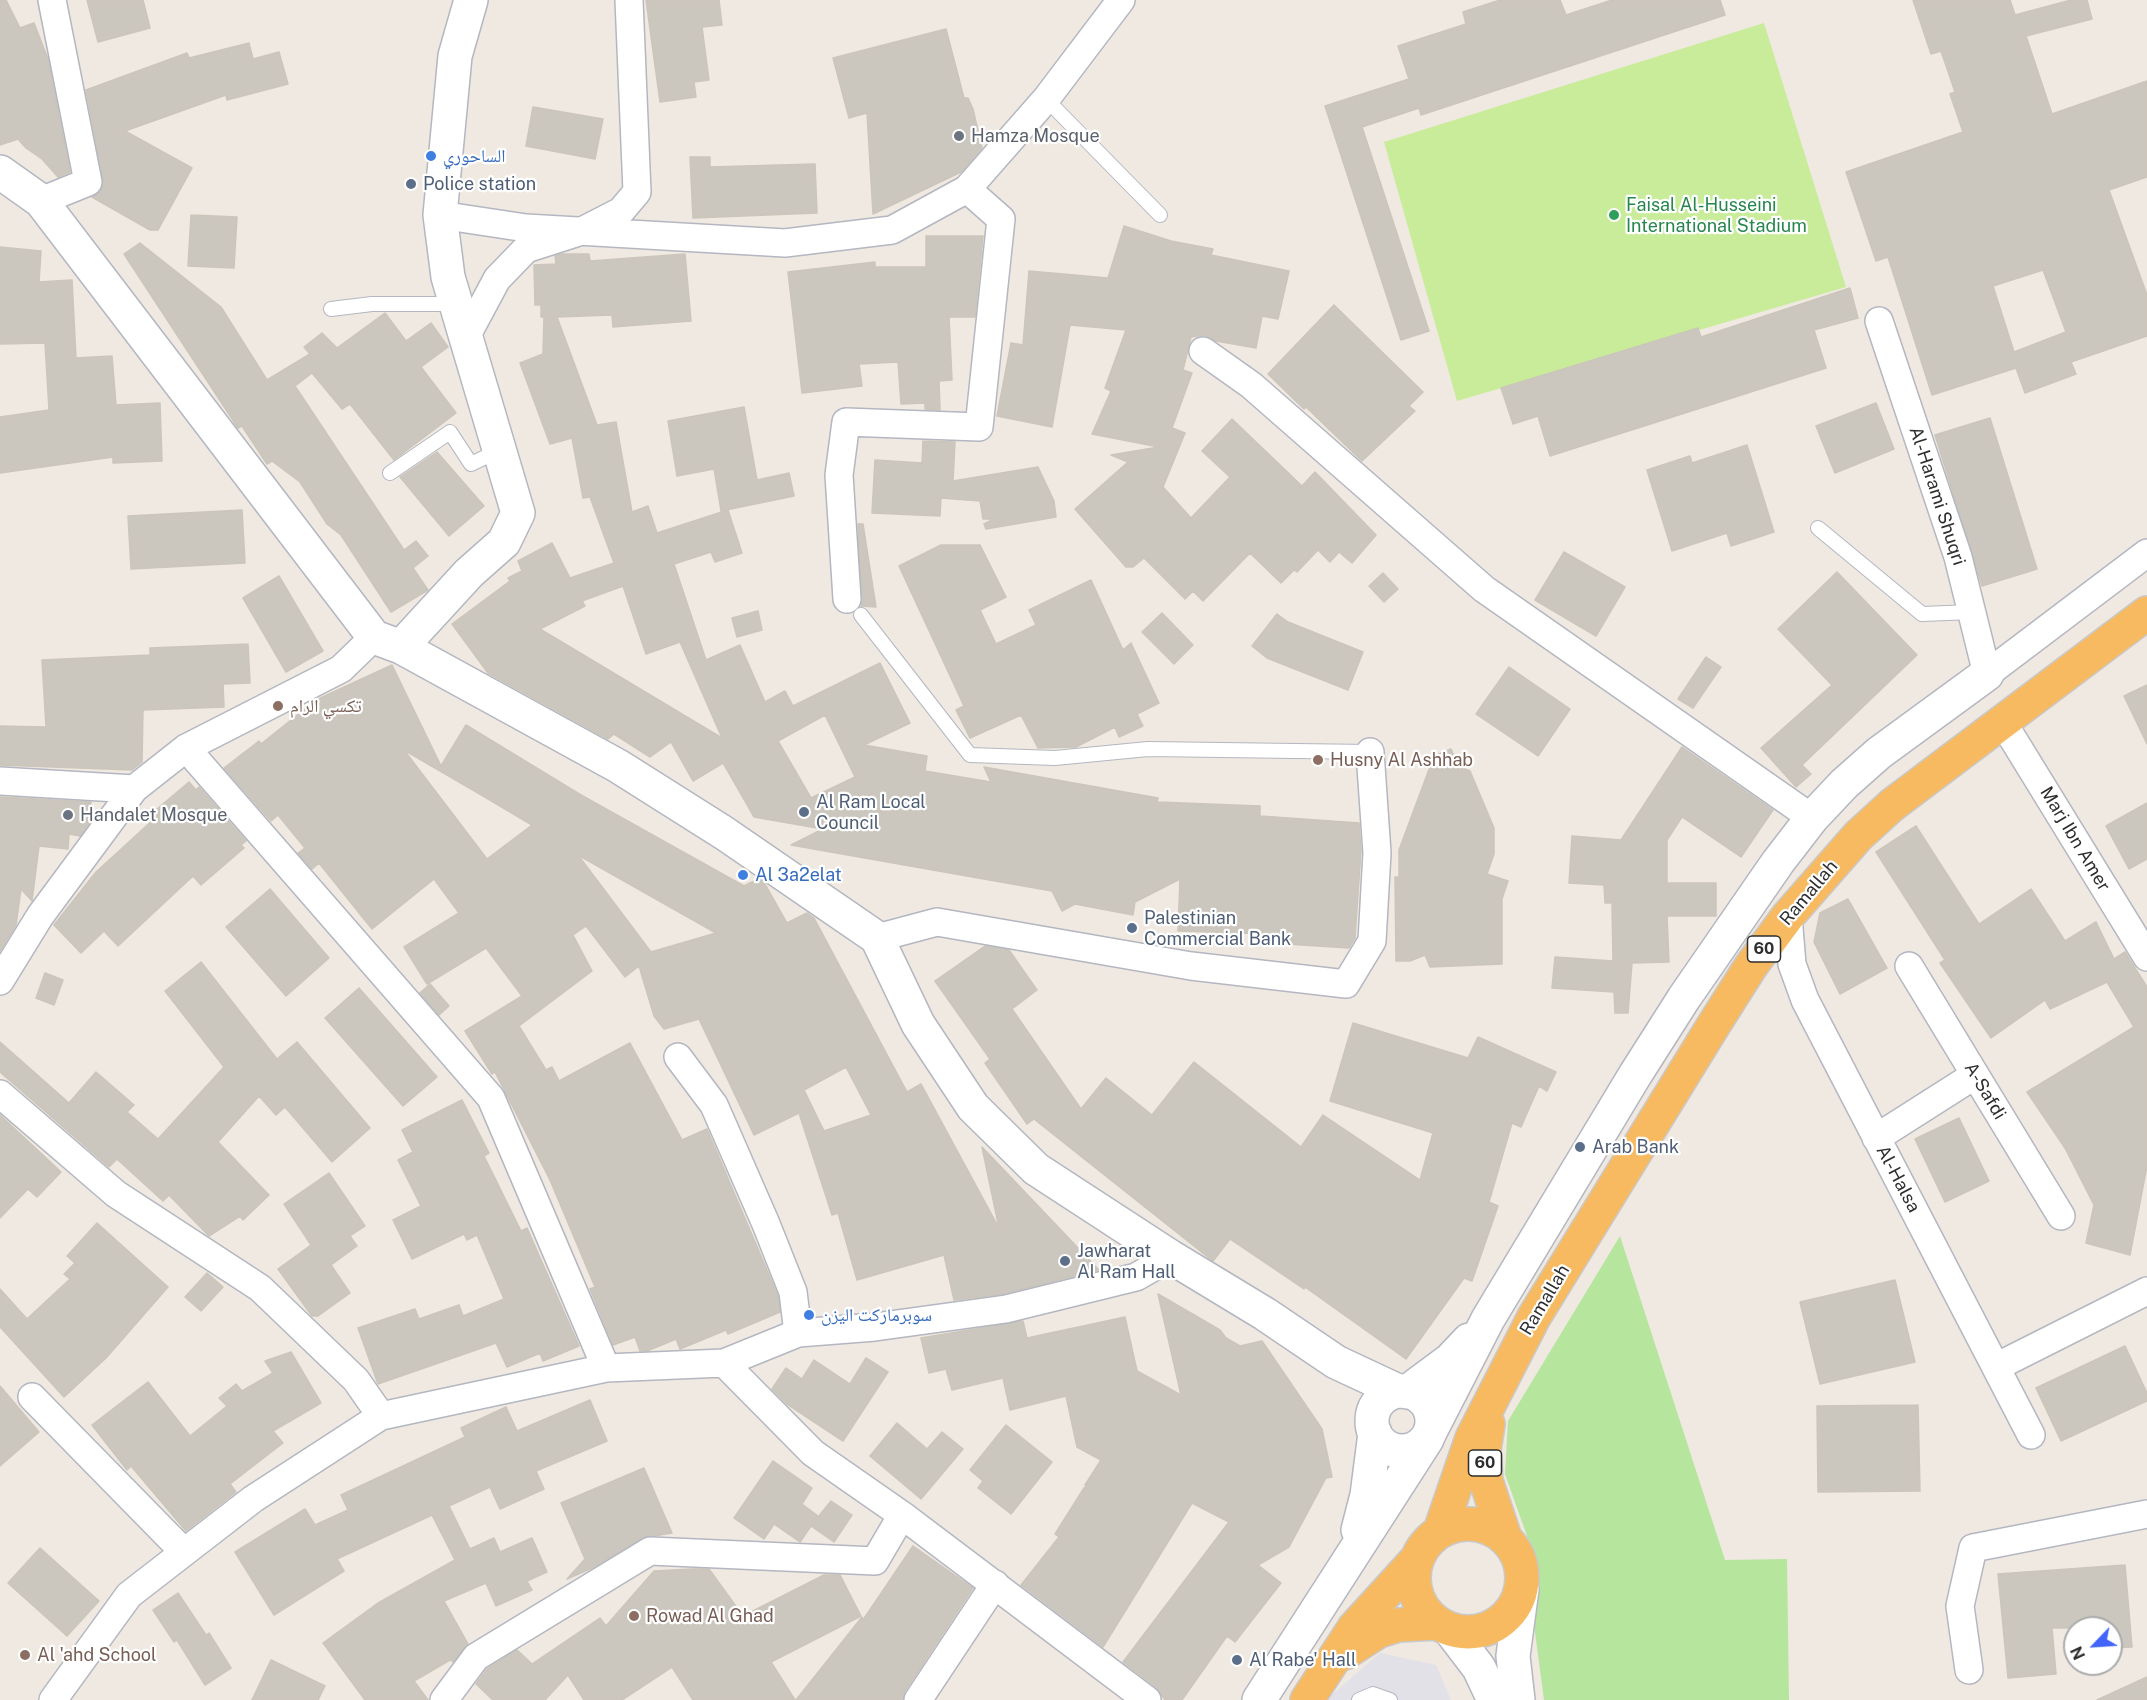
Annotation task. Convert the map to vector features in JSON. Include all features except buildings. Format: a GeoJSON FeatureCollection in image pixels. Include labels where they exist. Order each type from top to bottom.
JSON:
{"type":"FeatureCollection","features":[{"type":"Feature","properties":{"kind":"highway","name":"Ramallah"},"geometry":{"type":"LineString","coordinates":[[1440,1531],[1466,1456],[1497,1386],[1534,1317],[1751,966],[1788,916],[1858,836],[1892,806],[2147,614]]}},
{"type":"Feature","properties":{"kind":"highway","name":"Ramallah"},"geometry":{"type":"LineString","coordinates":[[1497,1386],[1484,1450],[1486,1481],[1505,1538]]}},
{"type":"Feature","properties":{"kind":"highway"},"geometry":{"type":"LineString","coordinates":[[1440,1531],[1456,1525],[1474,1524],[1491,1528],[1505,1538]]}},
{"type":"Feature","properties":{"kind":"highway","name":"60"},"geometry":{"type":"LineString","coordinates":[[1307,1700],[1354,1628],[1416,1560],[1430,1539],[1440,1531]]}},
{"type":"Feature","properties":{"kind":"highway","name":"60"},"geometry":{"type":"LineString","coordinates":[[1330,1664],[1378,1631],[1398,1625],[1444,1627],[1468,1633],[1486,1630],[1503,1621],[1515,1607],[1522,1589],[1521,1564],[1505,1538]]}},
{"type":"Feature","properties":{"kind":"highway"},"geometry":{"type":"LineString","coordinates":[[1416,1560],[1414,1578],[1416,1595],[1424,1611],[1444,1627]]}},
{"type":"Feature","properties":{"kind":"street"},"geometry":{"type":"LineString","coordinates":[[41,201],[88,182],[52,0]]}},
{"type":"Feature","properties":{"kind":"street"},"geometry":{"type":"LineString","coordinates":[[0,981],[40,916],[134,789],[186,748],[341,669],[388,642],[504,542],[518,513],[448,277],[440,215],[454,56],[471,0]]}},
{"type":"Feature","properties":{"kind":"street"},"geometry":{"type":"LineString","coordinates":[[466,338],[497,279],[526,249],[582,231],[621,211],[637,192],[629,0]]}},
{"type":"Feature","properties":{"kind":"street"},"geometry":{"type":"LineString","coordinates":[[440,215],[526,228],[785,243],[892,230],[967,189],[1046,99],[1121,0]]}},
{"type":"Feature","properties":{"kind":"street"},"geometry":{"type":"LineString","coordinates":[[0,171],[41,201],[388,642],[618,766],[724,833],[877,938],[918,1024],[973,1107],[1036,1169],[1171,1257],[1265,1314],[1336,1362],[1402,1391],[1418,1395],[1430,1410],[1429,1434],[1420,1446],[1401,1451],[1383,1444],[1330,1370],[1294,1336],[1265,1314]]}},
{"type":"Feature","properties":{"kind":"street"},"geometry":{"type":"LineString","coordinates":[[854,607],[839,475],[846,422],[979,427],[1001,219],[967,189]]}},
{"type":"Feature","properties":{"kind":"street","name":"Al-Harami Shuqri"},"geometry":{"type":"LineString","coordinates":[[1879,321],[1958,557],[1987,674]]}},
{"type":"Feature","properties":{"kind":"street"},"geometry":{"type":"LineString","coordinates":[[1203,351],[1251,385],[1484,589],[1812,818]]}},
{"type":"Feature","properties":{"kind":"street"},"geometry":{"type":"LineString","coordinates":[[1258,1700],[1429,1434],[1488,1319],[1684,998],[1772,870],[1812,818],[1844,784],[1879,753],[2147,553]]}},
{"type":"Feature","properties":{"kind":"street","name":"Marj Ibn Amer"},"geometry":{"type":"LineString","coordinates":[[2002,721],[2147,957]]}},
{"type":"Feature","properties":{"kind":"street"},"geometry":{"type":"LineString","coordinates":[[186,748],[491,1098],[606,1368]]}},
{"type":"Feature","properties":{"kind":"street"},"geometry":{"type":"LineString","coordinates":[[877,938],[937,921],[1191,966],[1346,984],[1372,941],[1377,853],[1370,752]]}},
{"type":"Feature","properties":{"kind":"street"},"geometry":{"type":"LineString","coordinates":[[0,781],[134,789]]}},
{"type":"Feature","properties":{"kind":"street","name":"Al-Halsa"},"geometry":{"type":"LineString","coordinates":[[1788,916],[1792,964],[1805,1000],[2031,1435]]}},
{"type":"Feature","properties":{"kind":"street","name":"A-Safdi"},"geometry":{"type":"LineString","coordinates":[[1909,966],[2061,1216]]}},
{"type":"Feature","properties":{"kind":"street"},"geometry":{"type":"LineString","coordinates":[[678,1057],[714,1106],[766,1224],[794,1292],[798,1333]]}},
{"type":"Feature","properties":{"kind":"street"},"geometry":{"type":"LineString","coordinates":[[1876,1138],[1975,1075]]}},
{"type":"Feature","properties":{"kind":"street"},"geometry":{"type":"LineString","coordinates":[[0,1094],[116,1194],[260,1288],[356,1380],[381,1416]]}},
{"type":"Feature","properties":{"kind":"street"},"geometry":{"type":"LineString","coordinates":[[53,1700],[129,1595],[253,1499],[381,1416],[606,1368],[724,1363],[798,1333],[875,1328],[1006,1309],[1136,1277],[1171,1257]]}},
{"type":"Feature","properties":{"kind":"street"},"geometry":{"type":"LineString","coordinates":[[1996,1367],[2147,1291]]}},
{"type":"Feature","properties":{"kind":"street"},"geometry":{"type":"LineString","coordinates":[[1346,1563],[1359,1529],[1367,1495],[1375,1408],[1381,1400],[1402,1391],[1450,1360],[1488,1319]]}},
{"type":"Feature","properties":{"kind":"street"},"geometry":{"type":"LineString","coordinates":[[724,1363],[813,1454],[902,1515],[1147,1700]]}},
{"type":"Feature","properties":{"kind":"street"},"geometry":{"type":"LineString","coordinates":[[32,1397],[184,1552]]}},
{"type":"Feature","properties":{"kind":"street"},"geometry":{"type":"LineString","coordinates":[[1969,1670],[1960,1606],[1973,1548],[2147,1514]]}},
{"type":"Feature","properties":{"kind":"street"},"geometry":{"type":"LineString","coordinates":[[444,1700],[476,1658],[650,1551],[875,1561],[902,1515]]}},
{"type":"Feature","properties":{"kind":"street"},"geometry":{"type":"LineString","coordinates":[[918,1700],[995,1584]]}},
{"type":"Feature","properties":{"kind":"street"},"geometry":{"type":"LineString","coordinates":[[1518,1700],[1513,1656],[1522,1589]]}},
{"type":"Feature","properties":{"kind":"street"},"geometry":{"type":"LineString","coordinates":[[1444,1627],[1479,1668],[1494,1700]]}},
{"type":"Feature","properties":{"kind":"lane"},"geometry":{"type":"LineString","coordinates":[[1046,99],[1160,216]]}},
{"type":"Feature","properties":{"kind":"lane"},"geometry":{"type":"LineString","coordinates":[[331,309],[372,304],[457,304]]}},
{"type":"Feature","properties":{"kind":"lane"},"geometry":{"type":"LineString","coordinates":[[390,473],[450,432],[471,464],[500,450]]}},
{"type":"Feature","properties":{"kind":"lane"},"geometry":{"type":"LineString","coordinates":[[1818,528],[1922,614],[1972,612]]}},
{"type":"Feature","properties":{"kind":"lane"},"geometry":{"type":"LineString","coordinates":[[854,607],[970,755],[1055,758],[1149,749],[1370,752]]}},
{"type":"Feature","properties":{"kind":"lane"},"geometry":{"type":"LineString","coordinates":[[1359,1700],[1373,1694],[1390,1700]]}},
{"type":"Feature","properties":{"kind":"shaded area"},"geometry":{"type":"Polygon","coordinates":[[[1380,1653],[1436,1665],[1451,1700],[1326,1700],[1380,1653]]]}},
{"type":"Feature","properties":{"kind":"green space","name":"Faisal Al-Husseini International Stadium"},"geometry":{"type":"Polygon","coordinates":[[[1764,23],[1846,287],[1457,401],[1384,142],[1764,23]]]}},
{"type":"Feature","properties":{"kind":"green space"},"geometry":{"type":"Polygon","coordinates":[[[1620,1236],[1725,1560],[1787,1559],[1789,1700],[1544,1700],[1532,1610],[1533,1553],[1505,1474],[1508,1421],[1620,1236]]]}},
{"type":"Feature","properties":{"kind":"place","name":"Hamza Mosque"},"geometry":{"type":"Point","coordinates":[959,136]}},
{"type":"Feature","properties":{"kind":"place","name":"الساحوري"},"geometry":{"type":"Point","coordinates":[431,156]}},
{"type":"Feature","properties":{"kind":"place","name":"Police station"},"geometry":{"type":"Point","coordinates":[411,184]}},
{"type":"Feature","properties":{"kind":"place","name":"Faisal Al-Husseini International Stadium"},"geometry":{"type":"Point","coordinates":[1614,215]}},
{"type":"Feature","properties":{"kind":"place","name":"تكسي الرام"},"geometry":{"type":"Point","coordinates":[278,706]}},
{"type":"Feature","properties":{"kind":"place","name":"Husny Al Ashhab"},"geometry":{"type":"Point","coordinates":[1318,760]}},
{"type":"Feature","properties":{"kind":"place","name":"Al Ram Local Council"},"geometry":{"type":"Point","coordinates":[804,812]}},
{"type":"Feature","properties":{"kind":"place","name":"Handalet Mosque"},"geometry":{"type":"Point","coordinates":[68,815]}},
{"type":"Feature","properties":{"kind":"place","name":"Al 3a2elat"},"geometry":{"type":"Point","coordinates":[743,875]}},
{"type":"Feature","properties":{"kind":"place","name":"Palestinian Commercial Bank"},"geometry":{"type":"Point","coordinates":[1132,928]}},
{"type":"Feature","properties":{"kind":"place","name":"Arab Bank"},"geometry":{"type":"Point","coordinates":[1580,1147]}},
{"type":"Feature","properties":{"kind":"place","name":"Jawharat Al Ram Hall"},"geometry":{"type":"Point","coordinates":[1065,1261]}},
{"type":"Feature","properties":{"kind":"place","name":"سوبرماركت اليزن"},"geometry":{"type":"Point","coordinates":[809,1315]}},
{"type":"Feature","properties":{"kind":"place","name":"Rowad Al Ghad"},"geometry":{"type":"Point","coordinates":[634,1616]}},
{"type":"Feature","properties":{"kind":"place","name":"Al 'ahd School"},"geometry":{"type":"Point","coordinates":[25,1655]}},
{"type":"Feature","properties":{"kind":"place","name":"Al Rabe' Hall"},"geometry":{"type":"Point","coordinates":[1237,1660]}}]}
